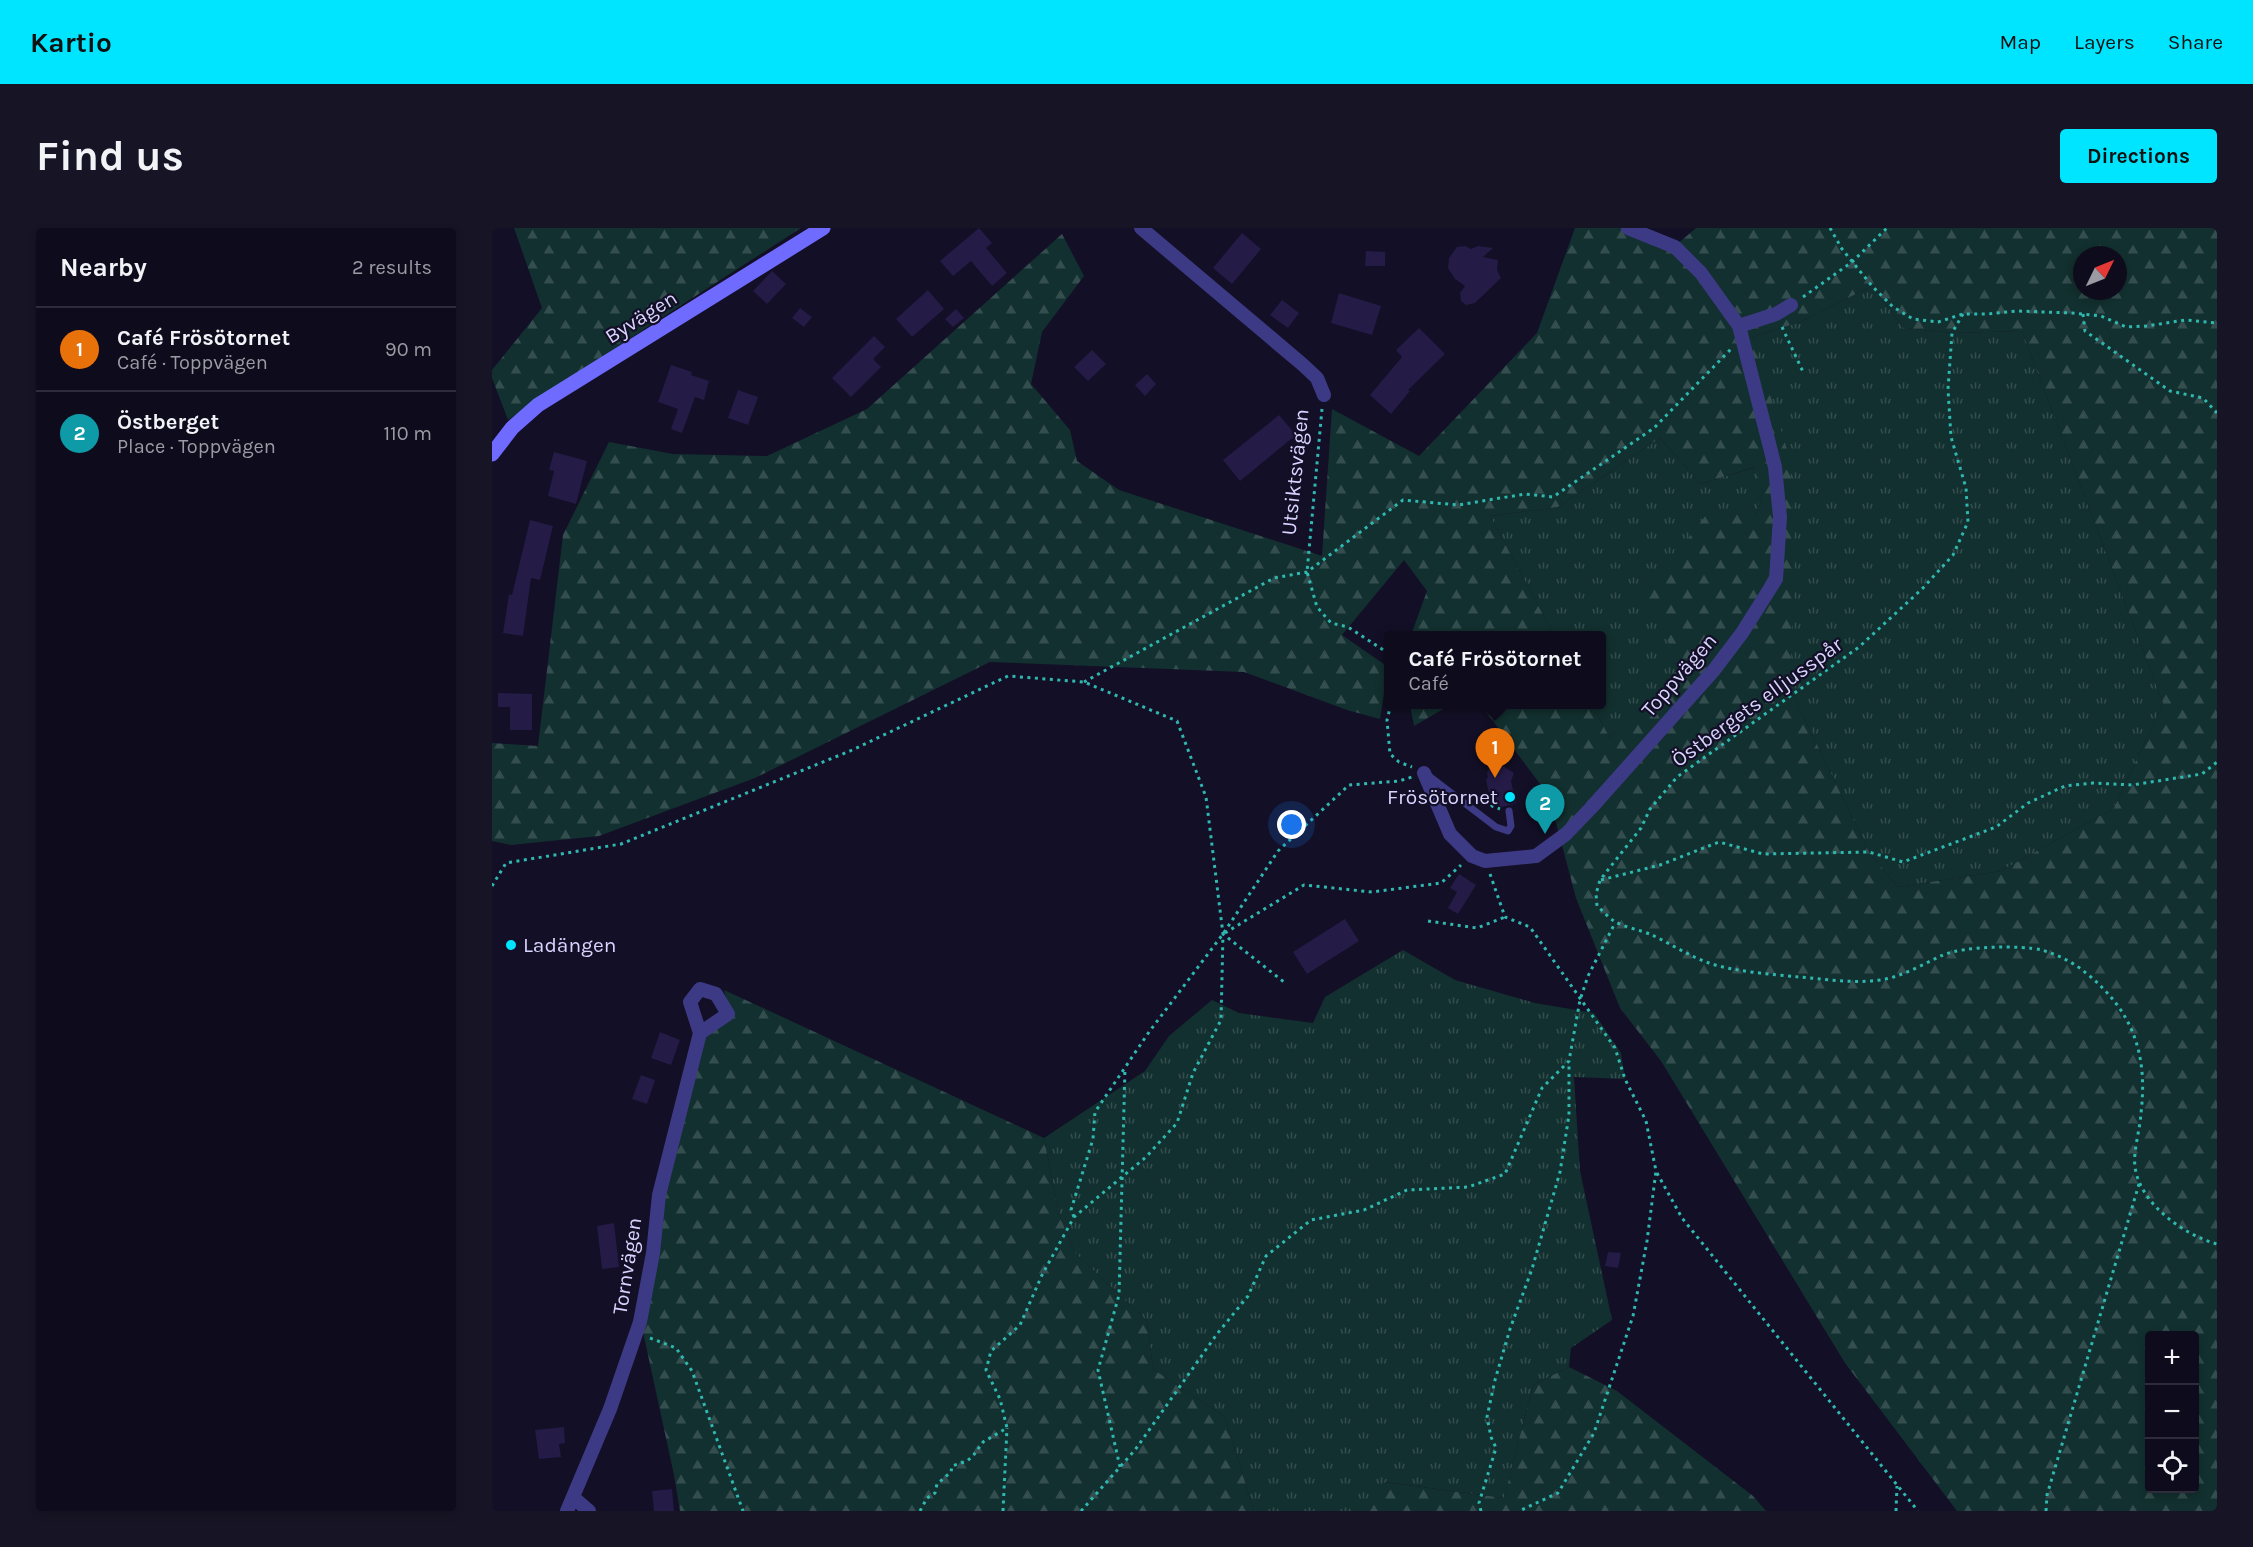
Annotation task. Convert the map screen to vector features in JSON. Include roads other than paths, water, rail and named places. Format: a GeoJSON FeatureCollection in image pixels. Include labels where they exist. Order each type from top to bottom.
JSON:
{"type":"FeatureCollection","features":[{"type":"Feature","properties":{"kind":"street","name":"Byvägen"},"geometry":{"type":"LineString","coordinates":[[492,454],[512,428],[538,405],[823,228]]}},
{"type":"Feature","properties":{"kind":"street","name":"Utsiktsvägen"},"geometry":{"type":"LineString","coordinates":[[1141,228],[1302,364],[1317,378],[1323,395]]}},
{"type":"Feature","properties":{"kind":"street","name":"Toppvägen"},"geometry":{"type":"LineString","coordinates":[[1424,772],[1450,834],[1479,859],[1536,856],[1566,834],[1714,670],[1742,633],[1776,579],[1780,517],[1775,467],[1740,332],[1701,273],[1675,247],[1628,228]]}},
{"type":"Feature","properties":{"kind":"street"},"geometry":{"type":"LineString","coordinates":[[1740,332],[1791,305]]}},
{"type":"Feature","properties":{"kind":"street","name":"Tornvägen"},"geometry":{"type":"LineString","coordinates":[[567,1511],[610,1409],[636,1335],[653,1253],[659,1195],[700,1033]]}},
{"type":"Feature","properties":{"kind":"street"},"geometry":{"type":"LineString","coordinates":[[574,1498],[589,1511]]}},
{"type":"Feature","properties":{"kind":"lane"},"geometry":{"type":"LineString","coordinates":[[1424,772],[1496,827],[1508,831],[1511,826],[1509,812]]}},
{"type":"Feature","properties":{"kind":"place","name":"Café Frösötornet"},"geometry":{"type":"Point","coordinates":[1495,778]}},
{"type":"Feature","properties":{"kind":"place","name":"Frösötornet"},"geometry":{"type":"Point","coordinates":[1510,797]}},
{"type":"Feature","properties":{"kind":"place","name":"Östberget"},"geometry":{"type":"Point","coordinates":[1545,834]}},
{"type":"Feature","properties":{"kind":"place","name":"Ladängen"},"geometry":{"type":"Point","coordinates":[511,945]}}]}
